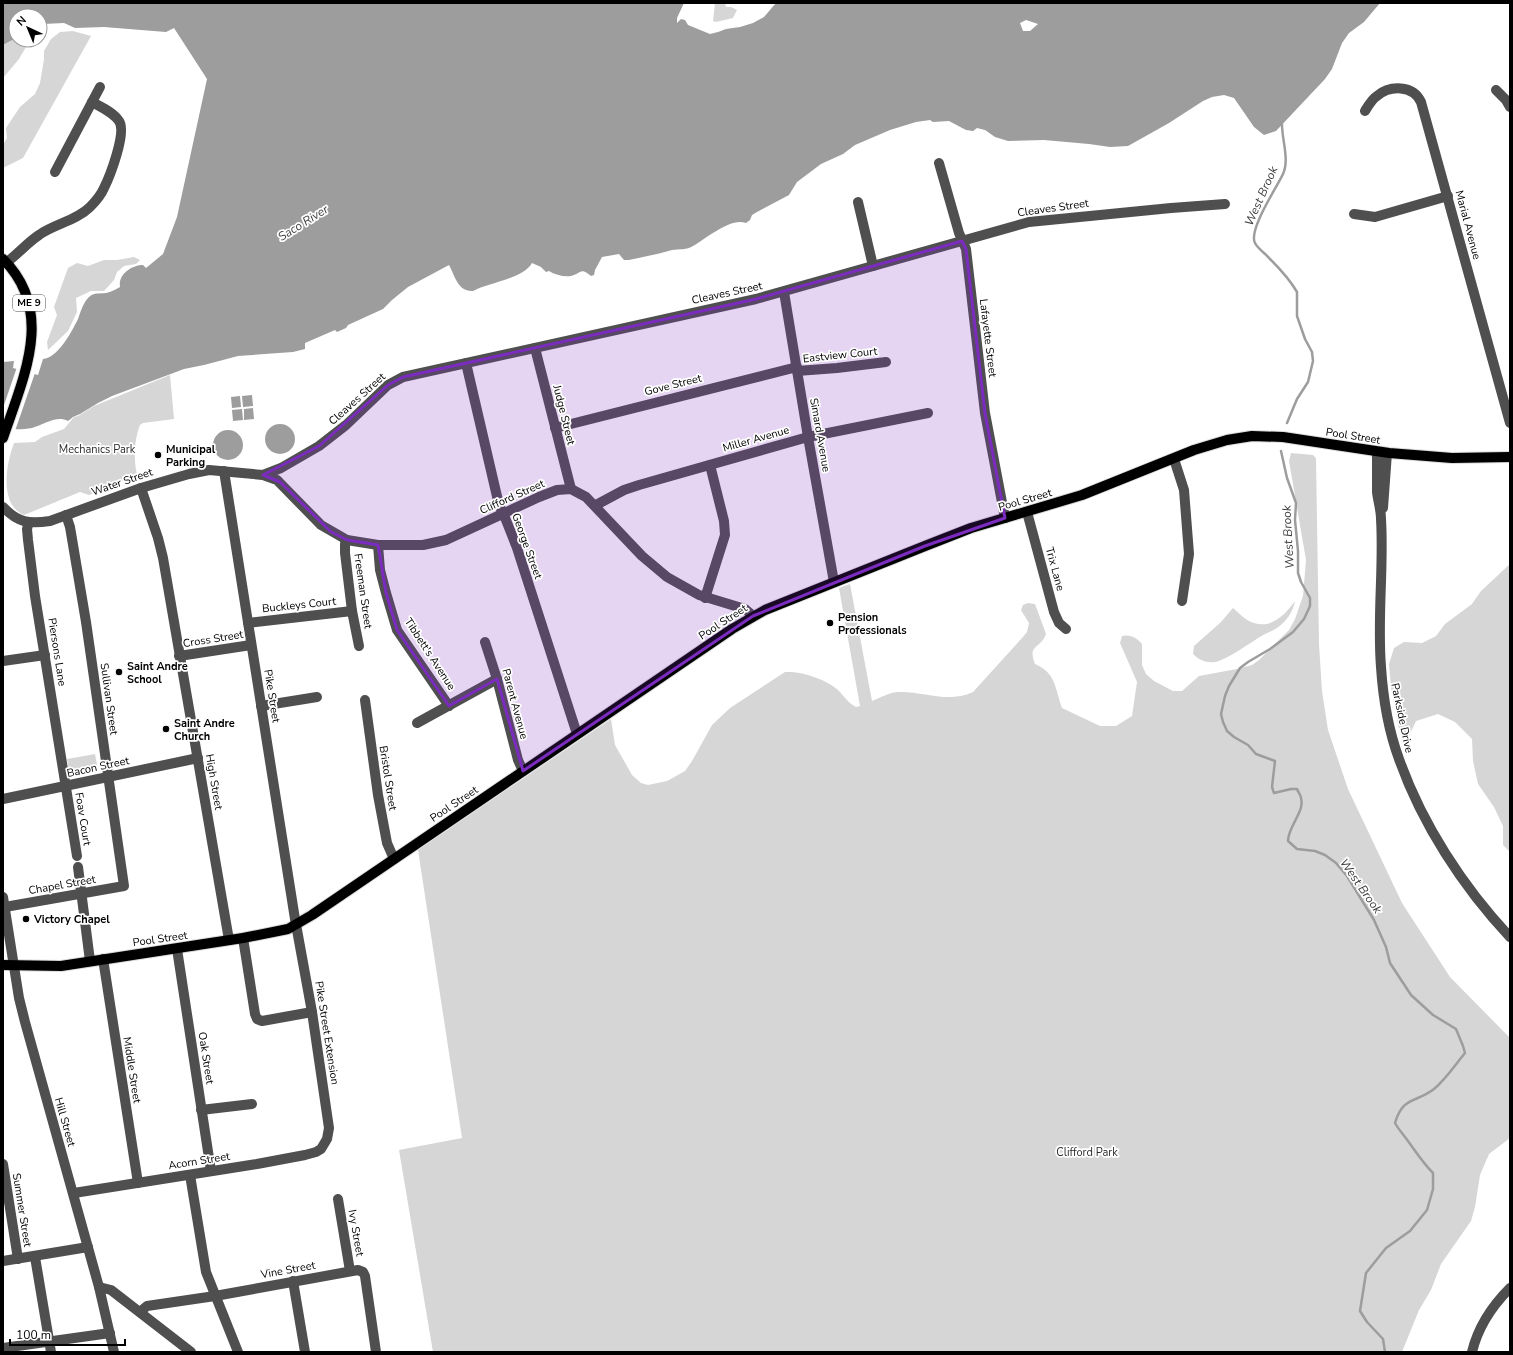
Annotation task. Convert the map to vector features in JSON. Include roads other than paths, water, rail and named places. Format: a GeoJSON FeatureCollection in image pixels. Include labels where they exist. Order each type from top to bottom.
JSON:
{"type":"FeatureCollection","features":[{"type":"Feature","properties":{"kind":"main road","name":"ME 9"},"geometry":{"type":"LineString","coordinates":[[3,438],[26,367],[32,326],[29,302],[22,284],[5,261]]}},
{"type":"Feature","properties":{"kind":"main road","name":"Pool Street"},"geometry":{"type":"LineString","coordinates":[[3,964],[61,966],[243,938],[278,932],[296,926],[753,616],[781,603],[953,535],[1082,495],[1206,446],[1252,436],[1283,437],[1382,453],[1452,458],[1510,456]]}},
{"type":"Feature","properties":{"kind":"street"},"geometry":{"type":"LineString","coordinates":[[55,172],[100,87]]}},
{"type":"Feature","properties":{"kind":"street","name":"Marial Avenue"},"geometry":{"type":"LineString","coordinates":[[1364,111],[1376,96],[1389,90],[1400,88],[1407,89],[1418,96],[1421,102],[1510,423]]}},
{"type":"Feature","properties":{"kind":"street"},"geometry":{"type":"LineString","coordinates":[[1496,90],[1506,100],[1510,107]]}},
{"type":"Feature","properties":{"kind":"street"},"geometry":{"type":"LineString","coordinates":[[5,261],[17,255],[39,235],[57,224],[90,208],[104,188],[113,166],[122,132],[120,121],[109,112],[92,102]]}},
{"type":"Feature","properties":{"kind":"street","name":"Lafayette Street"},"geometry":{"type":"LineString","coordinates":[[939,164],[966,250],[985,413],[1005,518]]}},
{"type":"Feature","properties":{"kind":"street"},"geometry":{"type":"LineString","coordinates":[[1354,214],[1375,217],[1448,196]]}},
{"type":"Feature","properties":{"kind":"street"},"geometry":{"type":"LineString","coordinates":[[858,202],[873,266]]}},
{"type":"Feature","properties":{"kind":"street","name":"Cleaves Street"},"geometry":{"type":"LineString","coordinates":[[263,475],[281,468],[327,441],[354,418],[388,385],[397,379],[784,292],[1018,224],[1045,219],[1225,204]]}},
{"type":"Feature","properties":{"kind":"street","name":"Simard Avenue"},"geometry":{"type":"LineString","coordinates":[[784,292],[834,582]]}},
{"type":"Feature","properties":{"kind":"street","name":"Judge Street"},"geometry":{"type":"LineString","coordinates":[[535,348],[571,489]]}},
{"type":"Feature","properties":{"kind":"street","name":"Eastview Court"},"geometry":{"type":"LineString","coordinates":[[797,369],[837,368],[886,362]]}},
{"type":"Feature","properties":{"kind":"street","name":"George Street"},"geometry":{"type":"LineString","coordinates":[[466,363],[499,505],[517,548],[577,734]]}},
{"type":"Feature","properties":{"kind":"street","name":"Gove Street"},"geometry":{"type":"LineString","coordinates":[[555,428],[797,369]]}},
{"type":"Feature","properties":{"kind":"street","name":"Miller Avenue"},"geometry":{"type":"LineString","coordinates":[[596,505],[620,492],[639,485],[808,437],[928,413]]}},
{"type":"Feature","properties":{"kind":"street","name":"Parkside Drive"},"geometry":{"type":"LineString","coordinates":[[1382,453],[1385,495],[1381,518],[1381,667],[1387,714],[1398,758],[1417,802],[1436,838],[1474,894],[1510,937]]}},
{"type":"Feature","properties":{"kind":"street"},"geometry":{"type":"LineString","coordinates":[[1174,459],[1184,490],[1189,554],[1182,601]]}},
{"type":"Feature","properties":{"kind":"street"},"geometry":{"type":"LineString","coordinates":[[705,598],[725,535],[724,521],[710,465]]}},
{"type":"Feature","properties":{"kind":"street","name":"Water Street"},"geometry":{"type":"LineString","coordinates":[[16,518],[29,522],[50,521],[141,488],[194,472],[206,470],[263,475]]}},
{"type":"Feature","properties":{"kind":"street","name":"Pike Street"},"geometry":{"type":"LineString","coordinates":[[224,471],[296,926]]}},
{"type":"Feature","properties":{"kind":"street","name":"Clifford Street"},"geometry":{"type":"LineString","coordinates":[[263,475],[280,482],[321,525],[347,540],[378,545],[412,546],[441,542],[502,513],[557,490],[571,489]]}},
{"type":"Feature","properties":{"kind":"street","name":"High Street"},"geometry":{"type":"LineString","coordinates":[[141,488],[163,558],[229,940]]}},
{"type":"Feature","properties":{"kind":"street"},"geometry":{"type":"LineString","coordinates":[[571,489],[586,496],[596,505],[628,542],[650,563],[680,585],[705,598],[745,609],[753,616]]}},
{"type":"Feature","properties":{"kind":"street"},"geometry":{"type":"LineString","coordinates":[[3,507],[16,518]]}},
{"type":"Feature","properties":{"kind":"street","name":"Trix Lane"},"geometry":{"type":"LineString","coordinates":[[1028,512],[1054,612],[1059,623],[1066,629]]}},
{"type":"Feature","properties":{"kind":"street","name":"Sullivan Street"},"geometry":{"type":"LineString","coordinates":[[66,515],[70,527],[86,622],[124,886]]}},
{"type":"Feature","properties":{"kind":"street"},"geometry":{"type":"LineString","coordinates":[[3,518],[16,518]]}},
{"type":"Feature","properties":{"kind":"street","name":"Piersons Lane"},"geometry":{"type":"LineString","coordinates":[[29,522],[27,529],[28,540],[66,786]]}},
{"type":"Feature","properties":{"kind":"street","name":"Freeman Street"},"geometry":{"type":"LineString","coordinates":[[347,540],[345,544],[345,553],[352,611],[359,646]]}},
{"type":"Feature","properties":{"kind":"street","name":"Tibbett's Avenue"},"geometry":{"type":"LineString","coordinates":[[378,545],[380,570],[397,630],[449,706]]}},
{"type":"Feature","properties":{"kind":"street","name":"Buckleys Court"},"geometry":{"type":"LineString","coordinates":[[248,623],[352,611]]}},
{"type":"Feature","properties":{"kind":"street","name":"Parent Avenue"},"geometry":{"type":"LineString","coordinates":[[485,642],[497,679],[518,760],[523,771]]}},
{"type":"Feature","properties":{"kind":"street","name":"Cross Street"},"geometry":{"type":"LineString","coordinates":[[179,656],[251,644]]}},
{"type":"Feature","properties":{"kind":"street"},"geometry":{"type":"LineString","coordinates":[[3,661],[45,655]]}},
{"type":"Feature","properties":{"kind":"street"},"geometry":{"type":"LineString","coordinates":[[417,723],[497,679]]}},
{"type":"Feature","properties":{"kind":"street"},"geometry":{"type":"LineString","coordinates":[[261,706],[317,697]]}},
{"type":"Feature","properties":{"kind":"street","name":"Bristol Street"},"geometry":{"type":"LineString","coordinates":[[365,700],[378,795],[387,843],[394,860]]}},
{"type":"Feature","properties":{"kind":"street","name":"Bacon Street"},"geometry":{"type":"LineString","coordinates":[[3,799],[198,758]]}},
{"type":"Feature","properties":{"kind":"street","name":"Foav Court"},"geometry":{"type":"LineString","coordinates":[[66,786],[77,856]]}},
{"type":"Feature","properties":{"kind":"street"},"geometry":{"type":"LineString","coordinates":[[78,868],[90,961]]}},
{"type":"Feature","properties":{"kind":"street","name":"Chapel Street"},"geometry":{"type":"LineString","coordinates":[[5,907],[124,886]]}},
{"type":"Feature","properties":{"kind":"street","name":"Hill Street"},"geometry":{"type":"LineString","coordinates":[[3,897],[25,1022],[74,1193],[99,1287],[114,1352]]}},
{"type":"Feature","properties":{"kind":"street","name":"Pike Street Extension"},"geometry":{"type":"LineString","coordinates":[[296,926],[312,1012],[330,1128],[324,1144]]}},
{"type":"Feature","properties":{"kind":"street"},"geometry":{"type":"LineString","coordinates":[[243,938],[257,1019],[262,1021],[312,1012]]}},
{"type":"Feature","properties":{"kind":"street","name":"Oak Street"},"geometry":{"type":"LineString","coordinates":[[177,948],[211,1171]]}},
{"type":"Feature","properties":{"kind":"street","name":"Middle Street"},"geometry":{"type":"LineString","coordinates":[[103,959],[138,1183]]}},
{"type":"Feature","properties":{"kind":"street"},"geometry":{"type":"LineString","coordinates":[[201,1110],[252,1104]]}},
{"type":"Feature","properties":{"kind":"street","name":"Acorn Street"},"geometry":{"type":"LineString","coordinates":[[74,1193],[304,1155],[316,1152],[324,1144]]}},
{"type":"Feature","properties":{"kind":"street","name":"Summer Street"},"geometry":{"type":"LineString","coordinates":[[3,1164],[18,1259]]}},
{"type":"Feature","properties":{"kind":"street"},"geometry":{"type":"LineString","coordinates":[[190,1175],[203,1258],[208,1279],[238,1352]]}},
{"type":"Feature","properties":{"kind":"street","name":"Ivy Street"},"geometry":{"type":"LineString","coordinates":[[338,1199],[350,1271]]}},
{"type":"Feature","properties":{"kind":"street"},"geometry":{"type":"LineString","coordinates":[[3,1261],[88,1247]]}},
{"type":"Feature","properties":{"kind":"street","name":"Summer Street"},"geometry":{"type":"LineString","coordinates":[[35,1256],[51,1352]]}},
{"type":"Feature","properties":{"kind":"street"},"geometry":{"type":"LineString","coordinates":[[350,1271],[361,1271],[365,1276],[376,1352]]}},
{"type":"Feature","properties":{"kind":"street","name":"Vine Street"},"geometry":{"type":"LineString","coordinates":[[140,1312],[147,1306],[215,1296],[350,1271]]}},
{"type":"Feature","properties":{"kind":"street"},"geometry":{"type":"LineString","coordinates":[[293,1281],[304,1352]]}},
{"type":"Feature","properties":{"kind":"street"},"geometry":{"type":"LineString","coordinates":[[99,1287],[111,1290],[191,1352]]}},
{"type":"Feature","properties":{"kind":"street"},"geometry":{"type":"LineString","coordinates":[[1472,1352],[1480,1328],[1488,1314],[1510,1288]]}},
{"type":"Feature","properties":{"kind":"street"},"geometry":{"type":"LineString","coordinates":[[3,1348],[110,1332]]}},
{"type":"Feature","properties":{"kind":"water","name":"Saco River"},"geometry":{"type":"Polygon","coordinates":[[[3,3],[684,3],[677,18],[677,23],[681,19],[685,20],[688,25],[710,34],[753,23],[764,17],[776,3],[1380,3],[1364,22],[1349,33],[1342,43],[1332,69],[1325,79],[1276,131],[1264,135],[1254,127],[1234,98],[1224,95],[1212,97],[1203,101],[1169,123],[1128,146],[1110,147],[1044,140],[1008,141],[995,137],[985,130],[977,128],[973,131],[966,130],[949,121],[933,122],[930,120],[916,122],[890,130],[855,145],[843,154],[821,164],[797,182],[789,195],[752,215],[750,220],[746,223],[733,223],[726,226],[688,248],[672,250],[629,260],[624,260],[619,254],[602,257],[594,275],[591,276],[583,271],[571,276],[554,274],[549,271],[546,272],[541,267],[532,263],[528,268],[514,277],[473,291],[468,291],[460,286],[449,265],[408,287],[383,309],[348,325],[346,328],[337,332],[335,330],[305,343],[305,349],[293,352],[238,356],[184,369],[112,396],[68,421],[59,419],[32,428],[21,429],[3,429],[3,362],[14,361],[13,368],[38,375],[43,359],[54,354],[64,343],[78,319],[84,304],[91,295],[108,293],[120,287],[123,274],[139,265],[143,265],[146,268],[163,254],[177,217],[207,79],[174,28],[166,32],[104,27],[75,28],[64,23],[48,24],[48,8],[8,8],[8,42],[3,45],[3,3]],[[1026,20],[1020,23],[1023,31],[1030,31],[1038,24],[1026,20]]]}},
{"type":"Feature","properties":{"kind":"water"},"geometry":{"type":"Polygon","coordinates":[[[252,395],[253,406],[243,407],[242,396],[252,395]]]}},
{"type":"Feature","properties":{"kind":"water"},"geometry":{"type":"Polygon","coordinates":[[[240,396],[241,407],[232,408],[231,397],[240,396]]]}},
{"type":"Feature","properties":{"kind":"water"},"geometry":{"type":"Polygon","coordinates":[[[253,408],[254,419],[244,420],[244,409],[253,408]]]}},
{"type":"Feature","properties":{"kind":"water"},"geometry":{"type":"Polygon","coordinates":[[[242,409],[243,420],[233,421],[232,410],[242,409]]]}},
{"type":"Feature","properties":{"kind":"water"},"geometry":{"type":"Polygon","coordinates":[[[280,424],[286,425],[294,433],[294,445],[286,453],[280,454],[274,453],[266,445],[265,439],[266,433],[274,425],[280,424]]]}},
{"type":"Feature","properties":{"kind":"water"},"geometry":{"type":"Polygon","coordinates":[[[228,430],[234,431],[242,439],[242,451],[234,459],[228,460],[222,459],[214,451],[213,445],[214,439],[222,431],[228,430]]]}},
{"type":"Feature","properties":{"kind":"waterway","name":"West Brook"},"geometry":{"type":"LineString","coordinates":[[1282,122],[1286,162],[1285,168],[1259,219],[1254,237],[1256,245],[1281,271],[1297,292],[1297,316],[1305,339],[1312,352],[1313,361],[1308,382],[1297,399],[1287,423]]}},
{"type":"Feature","properties":{"kind":"waterway","name":"West Brook"},"geometry":{"type":"LineString","coordinates":[[1281,451],[1287,478],[1296,503],[1295,520],[1298,551],[1298,573],[1310,598],[1310,606],[1304,619],[1293,632],[1240,668],[1225,696],[1221,714],[1223,722],[1227,731],[1248,745],[1256,754],[1275,761],[1272,787],[1274,793],[1297,789],[1301,796],[1301,809],[1291,830],[1288,841],[1297,849],[1315,851],[1325,855],[1336,863],[1347,876],[1374,920],[1386,947],[1390,963],[1411,995],[1433,1015],[1456,1029],[1465,1053],[1434,1089],[1406,1104],[1398,1114],[1395,1123],[1433,1173],[1433,1189],[1427,1210],[1410,1231],[1386,1248],[1366,1273],[1360,1311],[1367,1322],[1383,1339],[1385,1352]]}},
{"type":"Feature","properties":{"kind":"place","name":"Municipal Parking"},"geometry":{"type":"Point","coordinates":[158,455]}},
{"type":"Feature","properties":{"kind":"place","name":"Pension Professionals"},"geometry":{"type":"Point","coordinates":[830,623]}},
{"type":"Feature","properties":{"kind":"place","name":"Saint Andre School"},"geometry":{"type":"Point","coordinates":[119,672]}},
{"type":"Feature","properties":{"kind":"place","name":"Saint Andre Church"},"geometry":{"type":"Point","coordinates":[166,729]}},
{"type":"Feature","properties":{"kind":"place","name":"Victory Chapel"},"geometry":{"type":"Point","coordinates":[26,919]}},
{"type":"Feature","properties":{"kind":"park label","name":"Mechanics Park"},"geometry":{"type":"Point","coordinates":[97,449]}},
{"type":"Feature","properties":{"kind":"park label","name":"Clifford Park"},"geometry":{"type":"Point","coordinates":[1087,1152]}}]}
